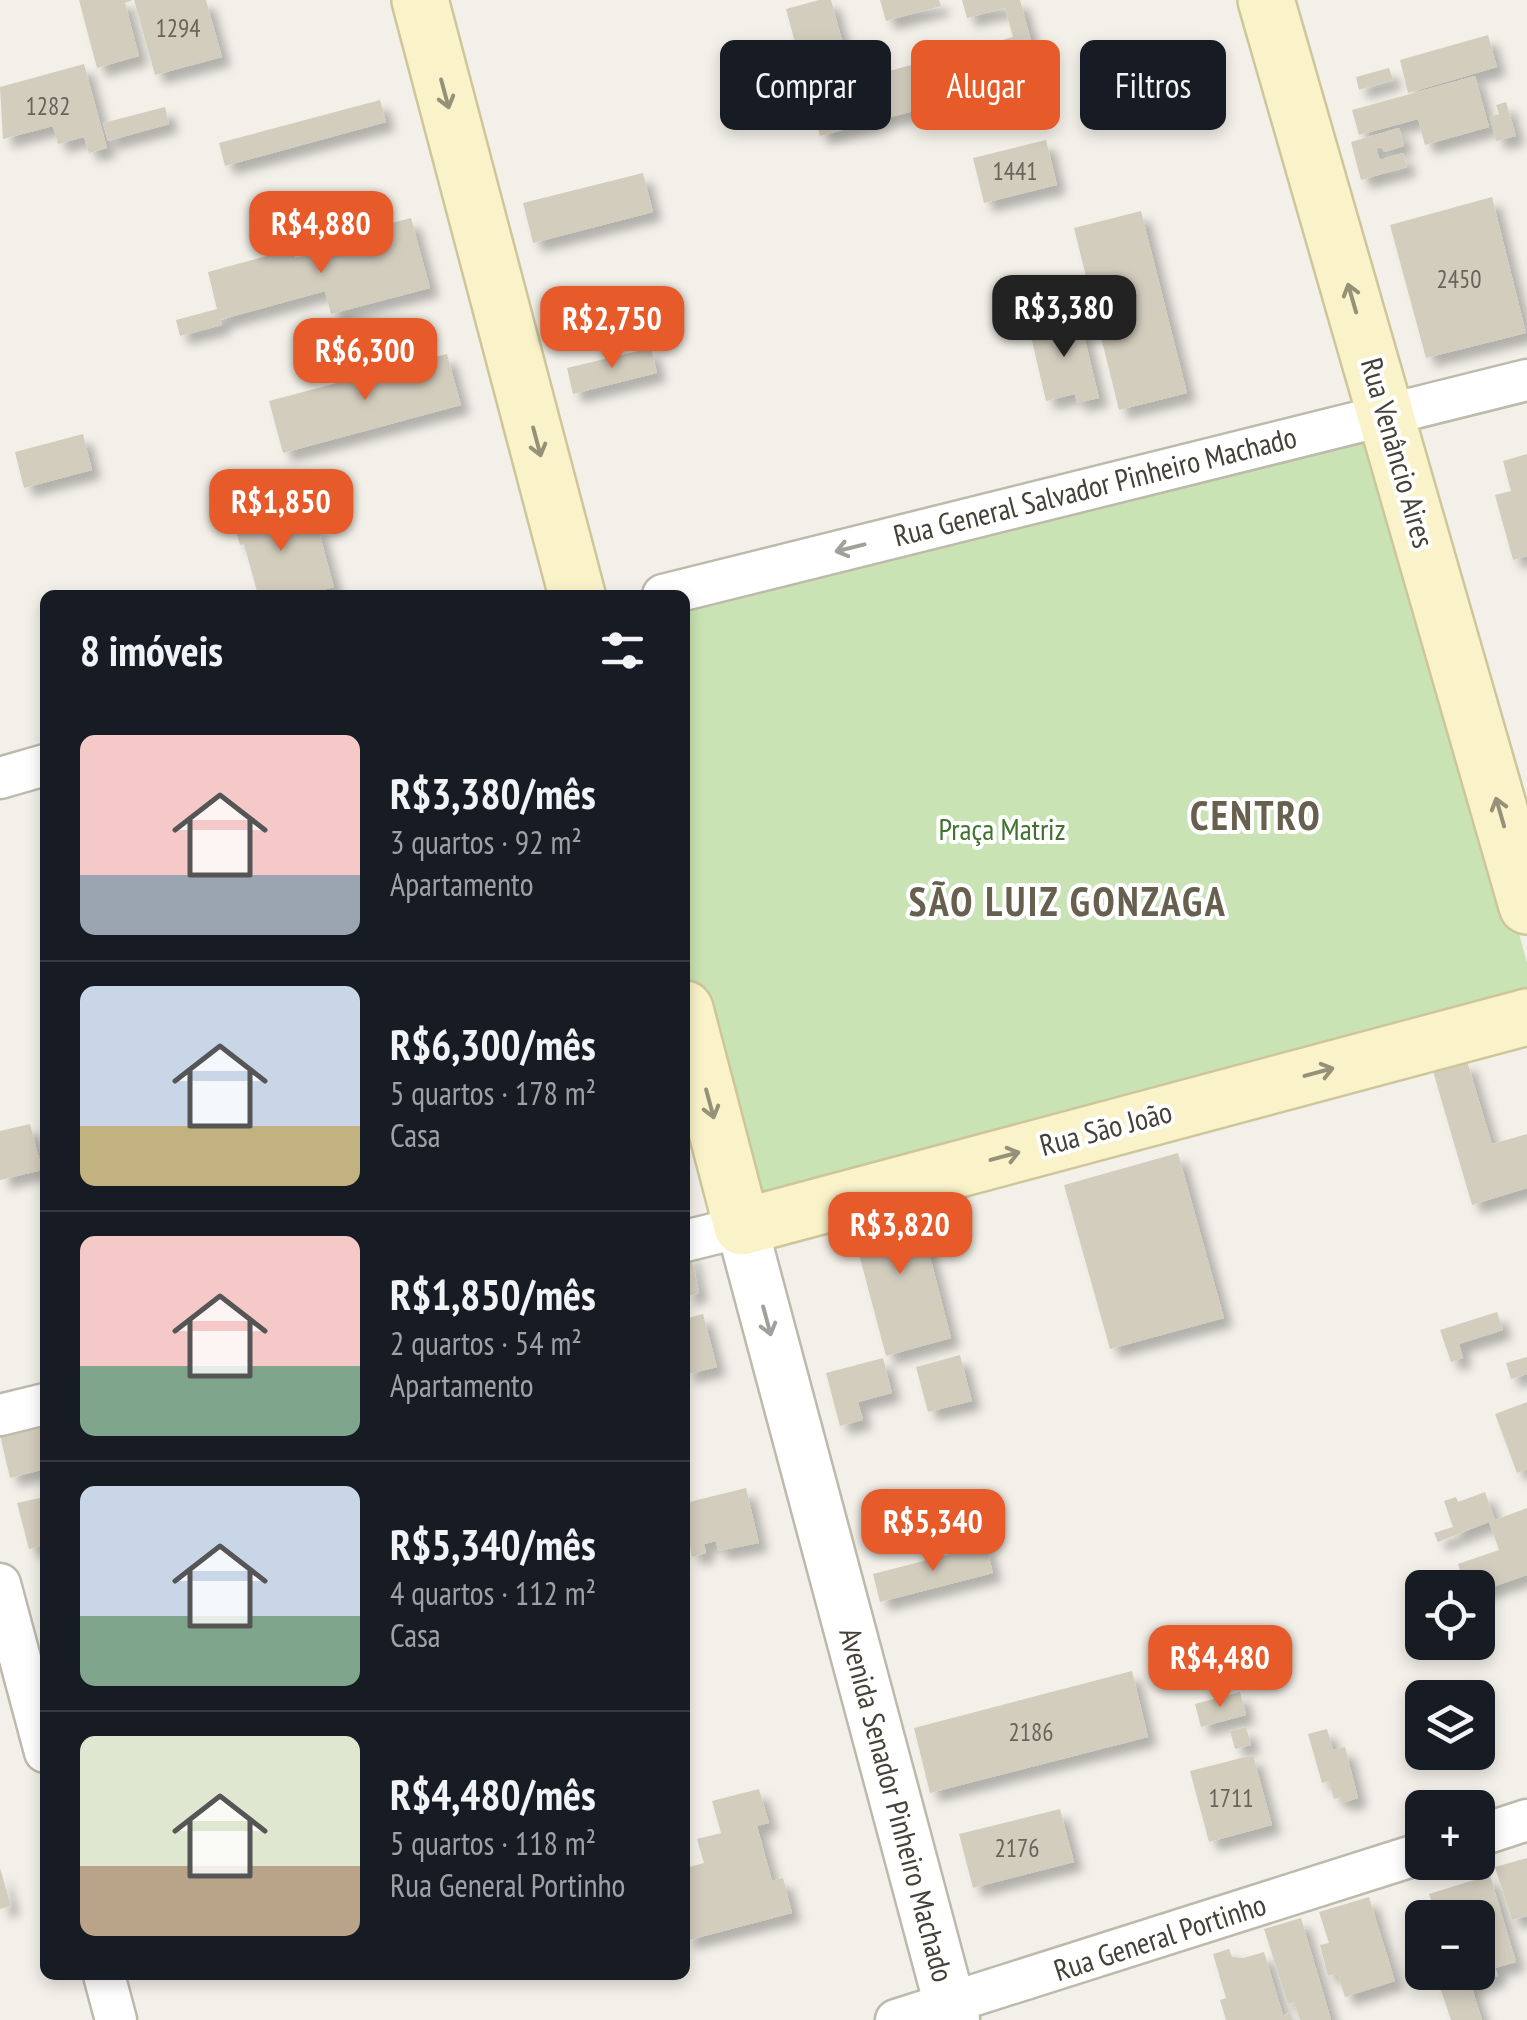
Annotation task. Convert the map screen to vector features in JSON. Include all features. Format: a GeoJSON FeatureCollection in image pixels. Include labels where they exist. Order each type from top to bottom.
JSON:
{"type":"FeatureCollection","features":[{"type":"Feature","properties":{"kind":"main road"},"geometry":{"type":"LineString","coordinates":[[420,0],[576,590]]}},
{"type":"Feature","properties":{"kind":"main road","name":"Rua Venâncio Aires"},"geometry":{"type":"LineString","coordinates":[[1266,0],[1527,906]]}},
{"type":"Feature","properties":{"kind":"main road","name":"Rua São João"},"geometry":{"type":"LineString","coordinates":[[742,1227],[1527,1016]]}},
{"type":"Feature","properties":{"kind":"main road","name":"Avenida Senador Pinheiro Machado"},"geometry":{"type":"LineString","coordinates":[[690,1028],[742,1227]]}},
{"type":"Feature","properties":{"kind":"street","name":"Rua General Salvador Pinheiro Machado"},"geometry":{"type":"LineString","coordinates":[[683,590],[1527,380]]}},
{"type":"Feature","properties":{"kind":"street"},"geometry":{"type":"LineString","coordinates":[[0,778],[40,766]]}},
{"type":"Feature","properties":{"kind":"street","name":"Rua São João"},"geometry":{"type":"LineString","coordinates":[[690,1240],[742,1227]]}},
{"type":"Feature","properties":{"kind":"street","name":"Avenida Senador Pinheiro Machado"},"geometry":{"type":"LineString","coordinates":[[742,1227],[952,2012]]}},
{"type":"Feature","properties":{"kind":"street"},"geometry":{"type":"LineString","coordinates":[[0,1415],[40,1405]]}},
{"type":"Feature","properties":{"kind":"street"},"geometry":{"type":"LineString","coordinates":[[0,1584],[40,1733]]}},
{"type":"Feature","properties":{"kind":"street"},"geometry":{"type":"LineString","coordinates":[[1495,1830],[1527,1820]]}},
{"type":"Feature","properties":{"kind":"street","name":"Rua General Portinho"},"geometry":{"type":"LineString","coordinates":[[896,2020],[952,2012],[1405,1859]]}},
{"type":"Feature","properties":{"kind":"street"},"geometry":{"type":"LineString","coordinates":[[105,1980],[116,2020]]}},
{"type":"Feature","properties":{"kind":"green space","name":"Praça Matriz"},"geometry":{"type":"Polygon","coordinates":[[[1382,434],[1527,963],[1527,989],[748,1210],[690,991],[690,606],[1382,434]]]}},
{"type":"Feature","properties":{"kind":"building"},"geometry":{"type":"Polygon","coordinates":[[[79,0],[133,0],[125,3],[139,56],[97,68],[79,0]]]}},
{"type":"Feature","properties":{"kind":"building"},"geometry":{"type":"Polygon","coordinates":[[[134,0],[206,0],[222,57],[155,75],[134,0]]]}},
{"type":"Feature","properties":{"kind":"building"},"geometry":{"type":"Polygon","coordinates":[[[831,0],[842,40],[794,40],[786,9],[831,0]]]}},
{"type":"Feature","properties":{"kind":"building"},"geometry":{"type":"Polygon","coordinates":[[[880,0],[939,0],[941,6],[886,21],[880,0]]]}},
{"type":"Feature","properties":{"kind":"building"},"geometry":{"type":"Polygon","coordinates":[[[962,0],[1020,0],[1031,40],[1002,40],[1013,37],[1005,8],[967,18],[962,0]]]}},
{"type":"Feature","properties":{"kind":"building"},"geometry":{"type":"Polygon","coordinates":[[[1488,35],[1497,67],[1408,93],[1400,60],[1488,35]]]}},
{"type":"Feature","properties":{"kind":"building"},"geometry":{"type":"Polygon","coordinates":[[[84,64],[107,148],[89,153],[84,137],[58,144],[53,126],[3,139],[0,87],[84,64]]]}},
{"type":"Feature","properties":{"kind":"building"},"geometry":{"type":"Polygon","coordinates":[[[911,65],[911,112],[891,117],[891,71],[911,65]]]}},
{"type":"Feature","properties":{"kind":"building"},"geometry":{"type":"Polygon","coordinates":[[[1389,68],[1393,80],[1359,90],[1356,77],[1389,68]]]}},
{"type":"Feature","properties":{"kind":"building"},"geometry":{"type":"Polygon","coordinates":[[[1475,76],[1489,127],[1425,145],[1418,119],[1359,135],[1352,110],[1475,76]]]}},
{"type":"Feature","properties":{"kind":"building"},"geometry":{"type":"Polygon","coordinates":[[[380,100],[386,122],[225,166],[219,143],[380,100]]]}},
{"type":"Feature","properties":{"kind":"building"},"geometry":{"type":"Polygon","coordinates":[[[1506,102],[1516,136],[1496,141],[1490,117],[1499,114],[1496,105],[1506,102]]]}},
{"type":"Feature","properties":{"kind":"building"},"geometry":{"type":"Polygon","coordinates":[[[165,107],[169,124],[108,141],[103,123],[165,107]]]}},
{"type":"Feature","properties":{"kind":"building"},"geometry":{"type":"Polygon","coordinates":[[[1399,128],[1404,146],[1384,152],[1382,147],[1376,148],[1380,160],[1403,153],[1407,167],[1361,180],[1351,142],[1399,128]]]}},
{"type":"Feature","properties":{"kind":"building"},"geometry":{"type":"Polygon","coordinates":[[[818,130],[842,130],[820,136],[818,130]]]}},
{"type":"Feature","properties":{"kind":"building"},"geometry":{"type":"Polygon","coordinates":[[[1046,140],[1057,185],[984,203],[973,158],[1046,140]]]}},
{"type":"Feature","properties":{"kind":"building"},"geometry":{"type":"Polygon","coordinates":[[[643,173],[653,212],[533,243],[523,203],[643,173]]]}},
{"type":"Feature","properties":{"kind":"building"},"geometry":{"type":"Polygon","coordinates":[[[1492,197],[1526,333],[1426,358],[1390,225],[1492,197]]]}},
{"type":"Feature","properties":{"kind":"building"},"geometry":{"type":"Polygon","coordinates":[[[1141,211],[1187,393],[1119,410],[1074,228],[1141,211]]]}},
{"type":"Feature","properties":{"kind":"building"},"geometry":{"type":"Polygon","coordinates":[[[411,218],[430,288],[331,314],[325,291],[220,320],[222,325],[180,336],[176,320],[217,309],[208,272],[293,249],[295,258],[315,253],[312,244],[411,218]]]}},
{"type":"Feature","properties":{"kind":"building"},"geometry":{"type":"Polygon","coordinates":[[[1079,315],[1099,398],[1077,403],[1075,394],[1046,401],[1029,328],[1079,315]]]}},
{"type":"Feature","properties":{"kind":"building"},"geometry":{"type":"Polygon","coordinates":[[[651,348],[657,373],[573,394],[567,368],[651,348]]]}},
{"type":"Feature","properties":{"kind":"building"},"geometry":{"type":"Polygon","coordinates":[[[447,354],[461,405],[283,453],[269,401],[447,354]]]}},
{"type":"Feature","properties":{"kind":"building"},"geometry":{"type":"Polygon","coordinates":[[[83,434],[92,470],[24,488],[15,452],[83,434]]]}},
{"type":"Feature","properties":{"kind":"building"},"geometry":{"type":"Polygon","coordinates":[[[1527,454],[1527,556],[1513,560],[1495,495],[1511,491],[1503,461],[1527,454]]]}},
{"type":"Feature","properties":{"kind":"building"},"geometry":{"type":"Polygon","coordinates":[[[269,500],[278,535],[317,525],[334,587],[257,590],[230,510],[269,500]]]}},
{"type":"Feature","properties":{"kind":"building"},"geometry":{"type":"Polygon","coordinates":[[[1467,1061],[1492,1144],[1527,1134],[1527,1188],[1472,1205],[1433,1071],[1467,1061]]]}},
{"type":"Feature","properties":{"kind":"building"},"geometry":{"type":"Polygon","coordinates":[[[30,1124],[40,1170],[0,1180],[0,1131],[30,1124]]]}},
{"type":"Feature","properties":{"kind":"building"},"geometry":{"type":"Polygon","coordinates":[[[1178,1153],[1224,1318],[1110,1349],[1064,1185],[1178,1153]]]}},
{"type":"Feature","properties":{"kind":"building"},"geometry":{"type":"Polygon","coordinates":[[[915,1198],[951,1338],[886,1356],[849,1216],[915,1198]]]}},
{"type":"Feature","properties":{"kind":"building"},"geometry":{"type":"Polygon","coordinates":[[[690,1252],[699,1293],[690,1296],[690,1252]]]}},
{"type":"Feature","properties":{"kind":"building"},"geometry":{"type":"Polygon","coordinates":[[[1497,1312],[1503,1330],[1459,1344],[1463,1358],[1451,1362],[1440,1330],[1497,1312]]]}},
{"type":"Feature","properties":{"kind":"building"},"geometry":{"type":"Polygon","coordinates":[[[703,1314],[717,1367],[690,1374],[690,1318],[703,1314]]]}},
{"type":"Feature","properties":{"kind":"building"},"geometry":{"type":"Polygon","coordinates":[[[960,1355],[972,1401],[928,1412],[916,1367],[960,1355]]]}},
{"type":"Feature","properties":{"kind":"building"},"geometry":{"type":"Polygon","coordinates":[[[1527,1357],[1527,1374],[1511,1379],[1506,1363],[1527,1357]]]}},
{"type":"Feature","properties":{"kind":"building"},"geometry":{"type":"Polygon","coordinates":[[[883,1358],[892,1393],[858,1402],[863,1420],[840,1426],[826,1373],[883,1358]]]}},
{"type":"Feature","properties":{"kind":"building"},"geometry":{"type":"Polygon","coordinates":[[[1527,1402],[1527,1469],[1517,1473],[1495,1414],[1527,1402]]]}},
{"type":"Feature","properties":{"kind":"building"},"geometry":{"type":"Polygon","coordinates":[[[40,1410],[40,1470],[10,1478],[0,1420],[40,1410]]]}},
{"type":"Feature","properties":{"kind":"building"},"geometry":{"type":"Polygon","coordinates":[[[746,1488],[759,1543],[718,1551],[716,1541],[704,1544],[706,1553],[692,1557],[690,1502],[746,1488]]]}},
{"type":"Feature","properties":{"kind":"building"},"geometry":{"type":"Polygon","coordinates":[[[1485,1492],[1495,1520],[1527,1508],[1527,1575],[1495,1586],[1495,1570],[1460,1570],[1458,1564],[1499,1550],[1489,1522],[1438,1542],[1434,1533],[1453,1527],[1444,1501],[1456,1497],[1458,1502],[1485,1492]]]}},
{"type":"Feature","properties":{"kind":"building"},"geometry":{"type":"Polygon","coordinates":[[[40,1498],[40,1546],[29,1549],[17,1503],[40,1498]]]}},
{"type":"Feature","properties":{"kind":"building"},"geometry":{"type":"Polygon","coordinates":[[[986,1545],[993,1573],[880,1602],[873,1574],[986,1545]]]}},
{"type":"Feature","properties":{"kind":"building"},"geometry":{"type":"Polygon","coordinates":[[[1132,1671],[1148,1737],[930,1793],[914,1728],[1132,1671]]]}},
{"type":"Feature","properties":{"kind":"building"},"geometry":{"type":"Polygon","coordinates":[[[1240,1692],[1246,1715],[1201,1727],[1195,1704],[1240,1692]]]}},
{"type":"Feature","properties":{"kind":"building"},"geometry":{"type":"Polygon","coordinates":[[[1246,1727],[1251,1745],[1235,1749],[1230,1731],[1246,1727]]]}},
{"type":"Feature","properties":{"kind":"building"},"geometry":{"type":"Polygon","coordinates":[[[1327,1729],[1333,1750],[1345,1747],[1358,1798],[1343,1803],[1341,1797],[1334,1799],[1329,1781],[1322,1783],[1308,1734],[1327,1729]]]}},
{"type":"Feature","properties":{"kind":"building"},"geometry":{"type":"Polygon","coordinates":[[[1253,1755],[1272,1825],[1209,1842],[1190,1771],[1253,1755]]]}},
{"type":"Feature","properties":{"kind":"building"},"geometry":{"type":"Polygon","coordinates":[[[759,1789],[769,1823],[757,1826],[772,1881],[783,1878],[792,1913],[690,1940],[690,1867],[704,1863],[697,1839],[721,1833],[712,1801],[759,1789]]]}},
{"type":"Feature","properties":{"kind":"building"},"geometry":{"type":"Polygon","coordinates":[[[1060,1809],[1074,1862],[973,1888],[959,1834],[1060,1809]]]}},
{"type":"Feature","properties":{"kind":"building"},"geometry":{"type":"Polygon","coordinates":[[[1527,1858],[1527,1916],[1512,1920],[1495,1867],[1527,1858]]]}},
{"type":"Feature","properties":{"kind":"building"},"geometry":{"type":"Polygon","coordinates":[[[0,1868],[11,1906],[0,1909],[0,1868]]]}},
{"type":"Feature","properties":{"kind":"building"},"geometry":{"type":"Polygon","coordinates":[[[1474,1880],[1491,1880],[1516,1962],[1495,1968],[1495,1900],[1431,1900],[1429,1894],[1474,1880]]]}},
{"type":"Feature","properties":{"kind":"building"},"geometry":{"type":"Polygon","coordinates":[[[1369,1897],[1395,1981],[1345,1997],[1337,1973],[1328,1976],[1320,1945],[1329,1943],[1319,1912],[1369,1897]]]}},
{"type":"Feature","properties":{"kind":"building"},"geometry":{"type":"Polygon","coordinates":[[[1301,1918],[1331,2020],[1300,2020],[1294,2002],[1288,2004],[1264,1929],[1301,1918]]]}},
{"type":"Feature","properties":{"kind":"building"},"geometry":{"type":"Polygon","coordinates":[[[1229,1949],[1232,1957],[1243,1958],[1264,1952],[1283,2015],[1290,2013],[1293,2020],[1226,2020],[1220,2000],[1226,1998],[1213,1954],[1229,1949]]]}},
{"type":"Feature","properties":{"kind":"building"},"geometry":{"type":"Polygon","coordinates":[[[1441,1990],[1473,1990],[1482,2020],[1451,2020],[1441,1990]]]}},
{"type":"Feature","properties":{"kind":"district","name":"CENTRO"},"geometry":{"type":"Point","coordinates":[1256,816]}},
{"type":"Feature","properties":{"kind":"district","name":"SÃO LUIZ GONZAGA"},"geometry":{"type":"Point","coordinates":[1068,902]}}]}
